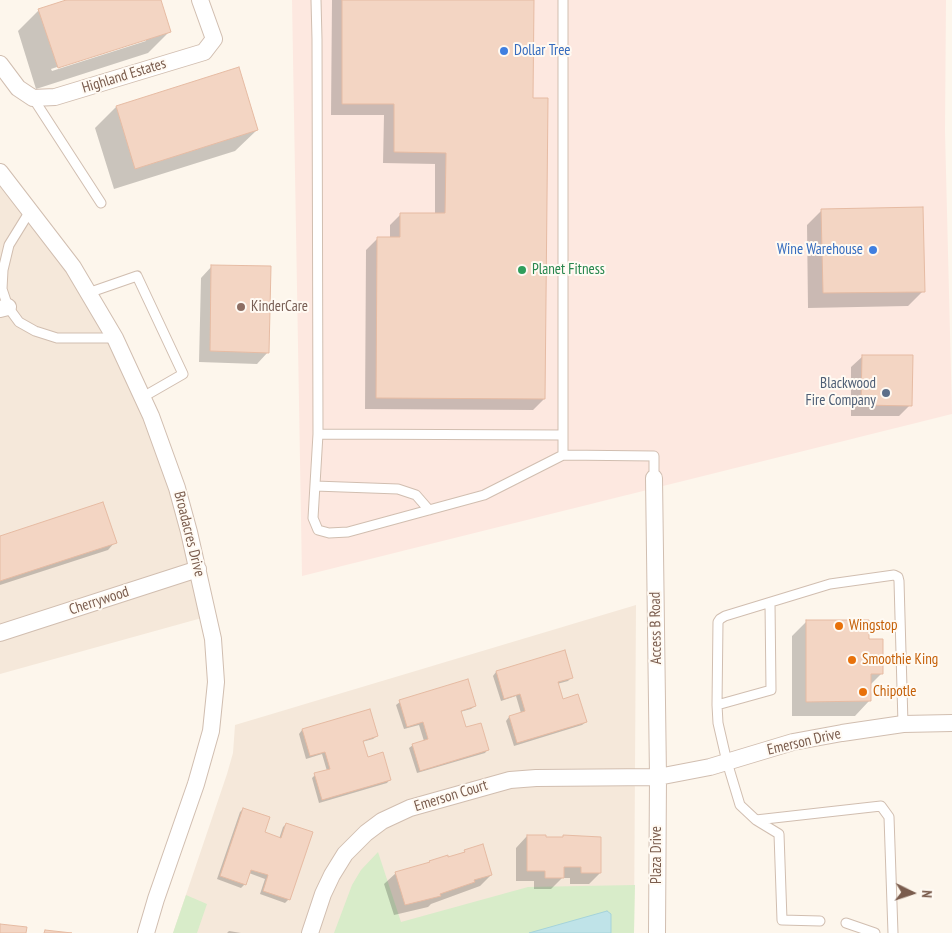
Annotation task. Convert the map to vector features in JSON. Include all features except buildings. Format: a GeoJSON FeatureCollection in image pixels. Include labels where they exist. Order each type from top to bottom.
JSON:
{"type":"FeatureCollection","features":[{"type":"Feature","properties":{"kind":"street","name":"Highland Estates"},"geometry":{"type":"LineString","coordinates":[[33,98],[55,97],[204,52],[214,39],[200,0]]}},
{"type":"Feature","properties":{"kind":"street"},"geometry":{"type":"LineString","coordinates":[[0,64],[18,88],[33,98]]}},
{"type":"Feature","properties":{"kind":"street","name":"Broadacres Drive"},"geometry":{"type":"LineString","coordinates":[[0,172],[73,267],[115,338],[152,416],[177,488],[198,569],[213,639],[215,658],[214,706],[211,731],[196,784],[146,933]]}},
{"type":"Feature","properties":{"kind":"street","name":"Access B Road"},"geometry":{"type":"LineString","coordinates":[[654,478],[658,778]]}},
{"type":"Feature","properties":{"kind":"street","name":"Cherrywood"},"geometry":{"type":"LineString","coordinates":[[0,633],[198,569]]}},
{"type":"Feature","properties":{"kind":"street","name":"Emerson Drive"},"geometry":{"type":"LineString","coordinates":[[658,778],[727,762],[793,742],[903,724],[952,723]]}},
{"type":"Feature","properties":{"kind":"street","name":"Emerson Court"},"geometry":{"type":"LineString","coordinates":[[310,933],[323,894],[339,863],[366,833],[394,814],[491,784],[519,778],[658,778]]}},
{"type":"Feature","properties":{"kind":"street","name":"Plaza Drive"},"geometry":{"type":"LineString","coordinates":[[657,933],[658,778]]}},
{"type":"Feature","properties":{"kind":"lane"},"geometry":{"type":"LineString","coordinates":[[316,0],[318,434],[313,518],[318,530],[329,534],[348,532],[484,495],[563,455],[654,456],[654,478]]}},
{"type":"Feature","properties":{"kind":"lane"},"geometry":{"type":"LineString","coordinates":[[563,0],[563,455]]}},
{"type":"Feature","properties":{"kind":"lane"},"geometry":{"type":"LineString","coordinates":[[33,98],[101,203]]}},
{"type":"Feature","properties":{"kind":"lane"},"geometry":{"type":"LineString","coordinates":[[30,211],[9,245],[3,270],[2,290],[4,308],[19,322],[35,331],[57,338],[115,338]]}},
{"type":"Feature","properties":{"kind":"lane"},"geometry":{"type":"LineString","coordinates":[[88,293],[137,276],[183,374],[143,398]]}},
{"type":"Feature","properties":{"kind":"lane"},"geometry":{"type":"LineString","coordinates":[[318,434],[563,435]]}},
{"type":"Feature","properties":{"kind":"lane"},"geometry":{"type":"LineString","coordinates":[[315,486],[398,488],[416,495],[430,510]]}},
{"type":"Feature","properties":{"kind":"lane"},"geometry":{"type":"LineString","coordinates":[[820,921],[782,920],[779,834],[756,820],[740,805],[718,723],[718,622],[725,616],[830,584],[894,575],[898,577],[903,724]]}},
{"type":"Feature","properties":{"kind":"lane"},"geometry":{"type":"LineString","coordinates":[[717,705],[771,690],[770,603]]}},
{"type":"Feature","properties":{"kind":"lane"},"geometry":{"type":"LineString","coordinates":[[756,820],[881,806],[890,818],[893,933]]}},
{"type":"Feature","properties":{"kind":"lane"},"geometry":{"type":"LineString","coordinates":[[846,923],[875,933]]}},
{"type":"Feature","properties":{"kind":"shaded area"},"geometry":{"type":"Polygon","coordinates":[[[292,0],[946,0],[945,131],[952,414],[302,576],[292,0]]]}},
{"type":"Feature","properties":{"kind":"shaded area"},"geometry":{"type":"Polygon","coordinates":[[[0,172],[73,267],[151,416],[209,616],[0,674],[0,172]]]}},
{"type":"Feature","properties":{"kind":"shaded area"},"geometry":{"type":"Polygon","coordinates":[[[636,605],[634,933],[173,933],[227,774],[233,753],[235,725],[636,605]]]}},
{"type":"Feature","properties":{"kind":"green space"},"geometry":{"type":"Polygon","coordinates":[[[378,852],[401,922],[528,887],[635,885],[634,933],[334,933],[352,885],[361,870],[378,852]]]}},
{"type":"Feature","properties":{"kind":"green space"},"geometry":{"type":"Polygon","coordinates":[[[186,895],[207,904],[197,933],[173,933],[186,895]]]}},
{"type":"Feature","properties":{"kind":"water"},"geometry":{"type":"Polygon","coordinates":[[[607,911],[611,914],[611,933],[529,933],[607,911]]]}},
{"type":"Feature","properties":{"kind":"place","name":"Dollar Tree"},"geometry":{"type":"Point","coordinates":[504,51]}},
{"type":"Feature","properties":{"kind":"place","name":"Wine Warehouse"},"geometry":{"type":"Point","coordinates":[873,250]}},
{"type":"Feature","properties":{"kind":"place","name":"Planet Fitness"},"geometry":{"type":"Point","coordinates":[522,270]}},
{"type":"Feature","properties":{"kind":"place","name":"KinderCare"},"geometry":{"type":"Point","coordinates":[241,307]}},
{"type":"Feature","properties":{"kind":"place","name":"Blackwood Fire Company"},"geometry":{"type":"Point","coordinates":[886,393]}},
{"type":"Feature","properties":{"kind":"place","name":"Wingstop"},"geometry":{"type":"Point","coordinates":[839,626]}},
{"type":"Feature","properties":{"kind":"place","name":"Smoothie King"},"geometry":{"type":"Point","coordinates":[852,660]}},
{"type":"Feature","properties":{"kind":"place","name":"Chipotle"},"geometry":{"type":"Point","coordinates":[863,692]}}]}
